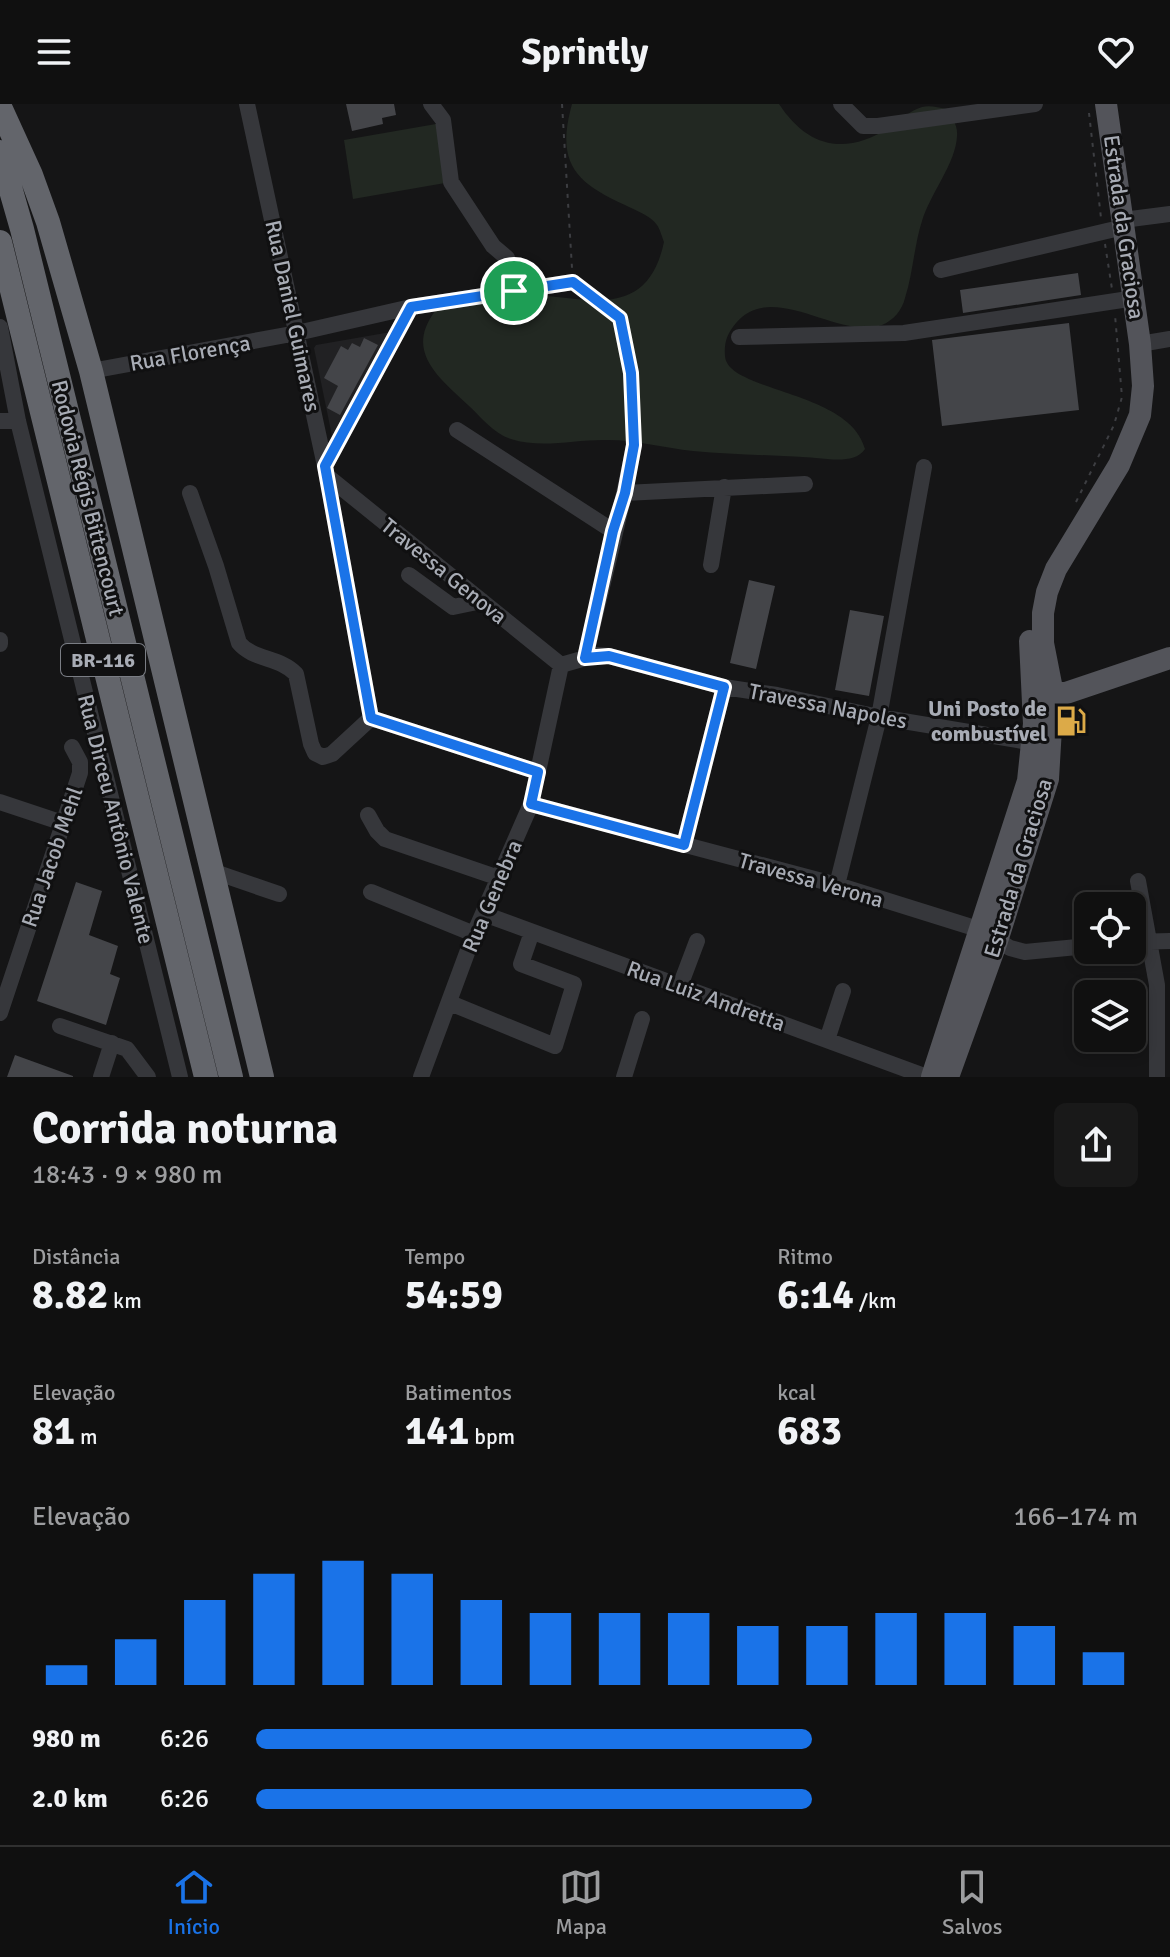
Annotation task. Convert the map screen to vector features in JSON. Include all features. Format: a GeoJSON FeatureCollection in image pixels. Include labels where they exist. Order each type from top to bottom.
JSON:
{"type":"FeatureCollection","features":[{"type":"Feature","properties":{"kind":"highway"},"geometry":{"type":"LineString","coordinates":[[0,107],[31,175],[48,222],[91,371],[260,1069]]}},
{"type":"Feature","properties":{"kind":"highway","name":"Rodovia Régis Bittencourt"},"geometry":{"type":"LineString","coordinates":[[0,152],[26,244],[231,1077]]}},
{"type":"Feature","properties":{"kind":"highway","name":"Rodovia Régis Bittencourt"},"geometry":{"type":"LineString","coordinates":[[0,242],[206,1077]]}},
{"type":"Feature","properties":{"kind":"highway"},"geometry":{"type":"LineString","coordinates":[[195,930],[260,1069]]}},
{"type":"Feature","properties":{"kind":"main road","name":"Estrada da Graciosa"},"geometry":{"type":"LineString","coordinates":[[948,1077],[989,935],[1021,806],[1041,744],[1047,592],[1056,569],[1131,442],[1140,415],[1143,386],[1140,344],[1112,228],[1090,104]]}},
{"type":"Feature","properties":{"kind":"main road","name":"Estrada da Graciosa"},"geometry":{"type":"LineString","coordinates":[[1043,693],[1028,615],[1033,591],[1043,565],[1116,443],[1126,422],[1131,395],[1132,367],[1118,301],[1106,104]]}},
{"type":"Feature","properties":{"kind":"main road"},"geometry":{"type":"LineString","coordinates":[[1043,693],[1066,693],[1170,658]]}},
{"type":"Feature","properties":{"kind":"main road","name":"Estrada da Graciosa"},"geometry":{"type":"LineString","coordinates":[[930,1077],[989,935]]}},
{"type":"Feature","properties":{"kind":"street","name":"Rua Daniel Guimares"},"geometry":{"type":"LineString","coordinates":[[247,104],[326,471],[371,718]]}},
{"type":"Feature","properties":{"kind":"street"},"geometry":{"type":"LineString","coordinates":[[431,104],[443,120],[451,182],[493,246],[507,258],[514,291]]}},
{"type":"Feature","properties":{"kind":"street"},"geometry":{"type":"LineString","coordinates":[[841,104],[863,126],[1025,105]]}},
{"type":"Feature","properties":{"kind":"street"},"geometry":{"type":"LineString","coordinates":[[941,270],[1170,214]]}},
{"type":"Feature","properties":{"kind":"street","name":"Rua Florença"},"geometry":{"type":"LineString","coordinates":[[91,371],[297,333],[411,307],[573,282]]}},
{"type":"Feature","properties":{"kind":"street"},"geometry":{"type":"LineString","coordinates":[[739,337],[904,333],[1118,301]]}},
{"type":"Feature","properties":{"kind":"street"},"geometry":{"type":"LineString","coordinates":[[326,471],[411,307]]}},
{"type":"Feature","properties":{"kind":"street","name":"Rua Dirceu Antônio Valente"},"geometry":{"type":"LineString","coordinates":[[0,327],[18,421],[180,1077]]}},
{"type":"Feature","properties":{"kind":"street"},"geometry":{"type":"LineString","coordinates":[[1140,344],[1170,339]]}},
{"type":"Feature","properties":{"kind":"street"},"geometry":{"type":"LineString","coordinates":[[0,421],[18,421]]}},
{"type":"Feature","properties":{"kind":"street"},"geometry":{"type":"LineString","coordinates":[[457,430],[613,531]]}},
{"type":"Feature","properties":{"kind":"street"},"geometry":{"type":"LineString","coordinates":[[585,658],[634,445]]}},
{"type":"Feature","properties":{"kind":"street"},"geometry":{"type":"LineString","coordinates":[[837,885],[879,717],[924,467]]}},
{"type":"Feature","properties":{"kind":"street","name":"Travessa Genova"},"geometry":{"type":"LineString","coordinates":[[326,471],[561,665]]}},
{"type":"Feature","properties":{"kind":"street"},"geometry":{"type":"LineString","coordinates":[[625,493],[805,484]]}},
{"type":"Feature","properties":{"kind":"street"},"geometry":{"type":"LineString","coordinates":[[711,565],[724,487]]}},
{"type":"Feature","properties":{"kind":"street"},"geometry":{"type":"LineString","coordinates":[[190,493],[239,643],[245,651],[289,667],[296,674],[315,753],[323,757],[332,754],[371,718],[538,772]]}},
{"type":"Feature","properties":{"kind":"street"},"geometry":{"type":"LineString","coordinates":[[409,575],[453,607],[482,601]]}},
{"type":"Feature","properties":{"kind":"street","name":"Travessa Napoles"},"geometry":{"type":"LineString","coordinates":[[561,665],[585,658],[609,656],[724,687],[1041,744]]}},
{"type":"Feature","properties":{"kind":"street","name":"Rua Genebra"},"geometry":{"type":"LineString","coordinates":[[421,1077],[474,934],[531,804],[561,665]]}},
{"type":"Feature","properties":{"kind":"street"},"geometry":{"type":"LineString","coordinates":[[684,845],[724,687]]}},
{"type":"Feature","properties":{"kind":"street","name":"Rua Jacob Mehl"},"geometry":{"type":"LineString","coordinates":[[0,1013],[8,963],[80,773],[80,762],[72,747]]}},
{"type":"Feature","properties":{"kind":"street"},"geometry":{"type":"LineString","coordinates":[[0,802],[63,823]]}},
{"type":"Feature","properties":{"kind":"street","name":"Travessa Verona"},"geometry":{"type":"LineString","coordinates":[[531,804],[837,885],[989,935],[1025,952],[1074,947]]}},
{"type":"Feature","properties":{"kind":"street"},"geometry":{"type":"LineString","coordinates":[[368,815],[385,839],[499,878]]}},
{"type":"Feature","properties":{"kind":"street"},"geometry":{"type":"LineString","coordinates":[[212,871],[279,894]]}},
{"type":"Feature","properties":{"kind":"street"},"geometry":{"type":"LineString","coordinates":[[1138,881],[1138,892]]}},
{"type":"Feature","properties":{"kind":"street"},"geometry":{"type":"LineString","coordinates":[[371,892],[474,934]]}},
{"type":"Feature","properties":{"kind":"street","name":"Rua Luiz Andretta"},"geometry":{"type":"LineString","coordinates":[[484,914],[930,1077]]}},
{"type":"Feature","properties":{"kind":"street"},"geometry":{"type":"LineString","coordinates":[[450,1003],[555,1046],[574,984],[521,964],[532,932]]}},
{"type":"Feature","properties":{"kind":"street"},"geometry":{"type":"LineString","coordinates":[[680,986],[697,941]]}},
{"type":"Feature","properties":{"kind":"street"},"geometry":{"type":"LineString","coordinates":[[1146,941],[1170,941]]}},
{"type":"Feature","properties":{"kind":"street"},"geometry":{"type":"LineString","coordinates":[[1146,952],[1164,983],[1157,1077]]}},
{"type":"Feature","properties":{"kind":"street"},"geometry":{"type":"LineString","coordinates":[[827,1040],[843,991]]}},
{"type":"Feature","properties":{"kind":"street"},"geometry":{"type":"LineString","coordinates":[[624,1077],[642,1019]]}},
{"type":"Feature","properties":{"kind":"street"},"geometry":{"type":"LineString","coordinates":[[60,1026],[127,1049],[148,1077]]}},
{"type":"Feature","properties":{"kind":"street"},"geometry":{"type":"LineString","coordinates":[[104,1075],[112,1043]]}},
{"type":"Feature","properties":{"kind":"path"},"geometry":{"type":"LineString","coordinates":[[562,104],[573,282],[620,318],[631,373],[634,445]]}},
{"type":"Feature","properties":{"kind":"path"},"geometry":{"type":"LineString","coordinates":[[1076,501],[1114,425],[1122,397],[1112,228],[1090,104]]}},
{"type":"Feature","properties":{"kind":"shaded area"},"geometry":{"type":"Polygon","coordinates":[[[572,104],[779,104],[802,130],[829,143],[843,144],[874,136],[922,107],[946,109],[957,128],[956,146],[922,221],[905,298],[894,317],[882,325],[865,328],[768,307],[751,311],[736,323],[726,342],[725,356],[731,368],[837,415],[855,430],[865,449],[862,453],[837,460],[693,451],[619,440],[523,442],[505,437],[493,429],[436,373],[424,351],[423,338],[436,310],[509,295],[581,300],[623,297],[641,287],[654,270],[664,242],[657,225],[647,216],[593,188],[573,168],[566,141],[572,104]]]}},
{"type":"Feature","properties":{"kind":"shaded area"},"geometry":{"type":"Polygon","coordinates":[[[436,124],[445,183],[353,199],[344,140],[436,124]]]}},
{"type":"Feature","properties":{"kind":"shaded area"},"geometry":{"type":"Polygon","coordinates":[[[391,332],[337,437],[332,436],[314,348],[316,345],[391,332]]]}},
{"type":"Feature","properties":{"kind":"building"},"geometry":{"type":"Polygon","coordinates":[[[346,104],[394,104],[396,115],[382,118],[383,124],[352,131],[346,104]]]}},
{"type":"Feature","properties":{"kind":"building"},"geometry":{"type":"Polygon","coordinates":[[[1078,273],[1081,295],[963,313],[960,290],[1078,273]]]}},
{"type":"Feature","properties":{"kind":"building"},"geometry":{"type":"Polygon","coordinates":[[[1069,323],[1079,410],[942,426],[932,340],[1069,323]]]}},
{"type":"Feature","properties":{"kind":"building"},"geometry":{"type":"Polygon","coordinates":[[[364,338],[378,345],[340,415],[327,408],[338,386],[324,378],[341,346],[348,350],[352,343],[360,347],[364,338]]]}},
{"type":"Feature","properties":{"kind":"building"},"geometry":{"type":"Polygon","coordinates":[[[749,580],[775,586],[756,669],[730,663],[749,580]]]}},
{"type":"Feature","properties":{"kind":"building"},"geometry":{"type":"Polygon","coordinates":[[[850,610],[884,616],[869,696],[835,690],[850,610]]]}},
{"type":"Feature","properties":{"kind":"building"},"geometry":{"type":"Polygon","coordinates":[[[76,882],[102,891],[89,935],[118,946],[110,974],[120,978],[106,1025],[37,1001],[76,882]]]}},
{"type":"Feature","properties":{"kind":"building"},"geometry":{"type":"Polygon","coordinates":[[[15,1055],[73,1076],[73,1077],[7,1077],[15,1055]]]}},
{"type":"Feature","properties":{"kind":"place","name":"Uni Posto de combustível"},"geometry":{"type":"Point","coordinates":[1071,721]}},
{"type":"Feature","properties":{"kind":"route"},"geometry":{"type":"LineString","coordinates":[[573,282],[620,318],[631,373],[634,445],[585,658],[609,656],[724,687],[684,845],[531,804],[538,772],[371,718],[325,466],[411,307],[514,291],[573,282]]}}]}
